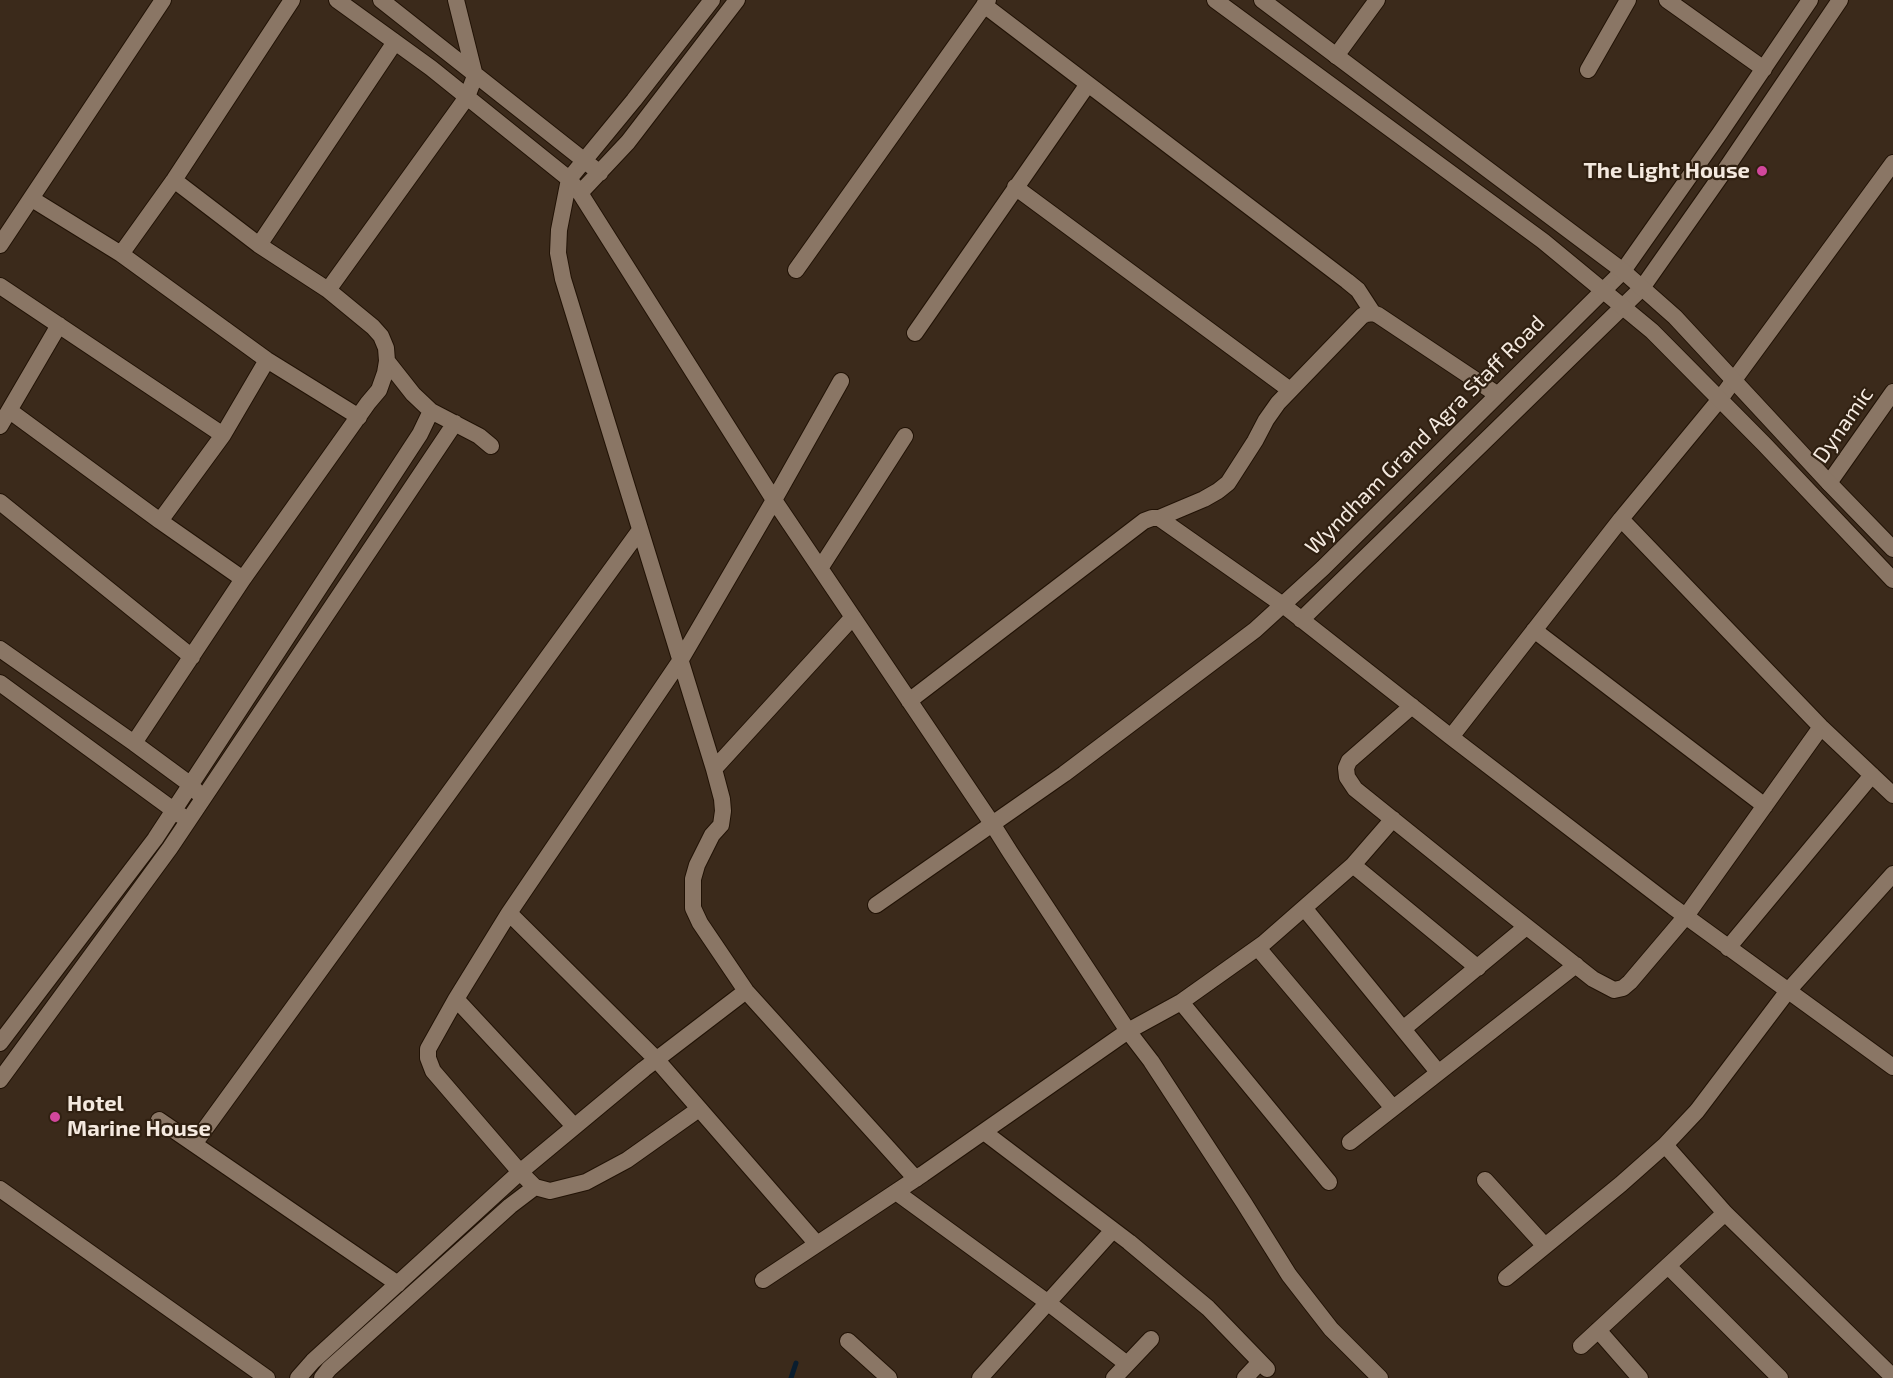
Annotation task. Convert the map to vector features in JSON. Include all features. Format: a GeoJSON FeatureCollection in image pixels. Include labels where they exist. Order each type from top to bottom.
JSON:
{"type":"FeatureCollection","features":[{"type":"Feature","properties":{"kind":"street"},"geometry":{"type":"LineString","coordinates":[[0,245],[163,0]]}},
{"type":"Feature","properties":{"kind":"street"},"geometry":{"type":"LineString","coordinates":[[121,254],[174,180],[292,0]]}},
{"type":"Feature","properties":{"kind":"street"},"geometry":{"type":"LineString","coordinates":[[337,0],[467,97],[568,179],[580,193],[774,500],[821,567],[1128,1031],[1151,1061],[1289,1275],[1331,1329],[1380,1378]]}},
{"type":"Feature","properties":{"kind":"street"},"geometry":{"type":"LineString","coordinates":[[381,0],[600,173]]}},
{"type":"Feature","properties":{"kind":"street"},"geometry":{"type":"LineString","coordinates":[[328,290],[467,97],[475,76],[456,0]]}},
{"type":"Feature","properties":{"kind":"street"},"geometry":{"type":"LineString","coordinates":[[712,0],[634,100],[568,179],[559,230],[558,253],[563,279],[714,769],[723,811],[721,825],[712,835],[697,865],[693,879],[693,908],[700,923],[746,991],[916,1179]]}},
{"type":"Feature","properties":{"kind":"street"},"geometry":{"type":"LineString","coordinates":[[580,193],[628,142],[738,0]]}},
{"type":"Feature","properties":{"kind":"street"},"geometry":{"type":"LineString","coordinates":[[1215,0],[1543,241],[1652,331],[1893,580]]}},
{"type":"Feature","properties":{"kind":"street"},"geometry":{"type":"LineString","coordinates":[[1262,0],[1623,271],[1675,317],[1893,549]]}},
{"type":"Feature","properties":{"kind":"street"},"geometry":{"type":"LineString","coordinates":[[1336,56],[1377,0]]}},
{"type":"Feature","properties":{"kind":"street"},"geometry":{"type":"LineString","coordinates":[[1588,70],[1628,0]]}},
{"type":"Feature","properties":{"kind":"street"},"geometry":{"type":"LineString","coordinates":[[1667,0],[1764,69]]}},
{"type":"Feature","properties":{"kind":"street","name":"Wyndham Grand Agra Staff Road"},"geometry":{"type":"LineString","coordinates":[[876,904],[1064,774],[1255,630],[1323,568],[1623,271],[1810,0]]}},
{"type":"Feature","properties":{"kind":"street"},"geometry":{"type":"LineString","coordinates":[[1301,620],[1642,288],[1840,0]]}},
{"type":"Feature","properties":{"kind":"street"},"geometry":{"type":"LineString","coordinates":[[796,270],[986,2],[1088,84],[1347,281],[1358,290],[1372,313],[1498,395]]}},
{"type":"Feature","properties":{"kind":"street"},"geometry":{"type":"LineString","coordinates":[[259,245],[395,42]]}},
{"type":"Feature","properties":{"kind":"street"},"geometry":{"type":"LineString","coordinates":[[915,333],[1088,84]]}},
{"type":"Feature","properties":{"kind":"street"},"geometry":{"type":"LineString","coordinates":[[1451,737],[1622,519],[1720,399],[1893,163]]}},
{"type":"Feature","properties":{"kind":"street"},"geometry":{"type":"LineString","coordinates":[[134,743],[243,579],[382,384],[387,361],[386,348],[381,336],[373,327],[328,290],[259,245],[174,180]]}},
{"type":"Feature","properties":{"kind":"street"},"geometry":{"type":"LineString","coordinates":[[1015,187],[1290,390]]}},
{"type":"Feature","properties":{"kind":"street"},"geometry":{"type":"LineString","coordinates":[[32,199],[121,254],[267,360],[359,417]]}},
{"type":"Feature","properties":{"kind":"street"},"geometry":{"type":"LineString","coordinates":[[0,286],[223,435]]}},
{"type":"Feature","properties":{"kind":"street"},"geometry":{"type":"LineString","coordinates":[[909,702],[1144,521],[1159,518],[1218,492],[1228,483],[1266,420],[1290,390],[1362,316],[1372,313]]}},
{"type":"Feature","properties":{"kind":"street"},"geometry":{"type":"LineString","coordinates":[[0,426],[59,325]]}},
{"type":"Feature","properties":{"kind":"street"},"geometry":{"type":"LineString","coordinates":[[160,521],[223,435],[267,360]]}},
{"type":"Feature","properties":{"kind":"street"},"geometry":{"type":"LineString","coordinates":[[387,361],[413,394],[431,411],[479,436],[491,446]]}},
{"type":"Feature","properties":{"kind":"street"},"geometry":{"type":"LineString","coordinates":[[699,1109],[627,1160],[586,1182],[550,1191],[535,1187],[520,1172],[433,1071],[429,1065],[428,1049],[509,913],[681,661],[841,381]]}},
{"type":"Feature","properties":{"kind":"street","name":"Dynamic"},"geometry":{"type":"LineString","coordinates":[[1829,483],[1893,392]]}},
{"type":"Feature","properties":{"kind":"street"},"geometry":{"type":"LineString","coordinates":[[10,411],[243,579]]}},
{"type":"Feature","properties":{"kind":"street"},"geometry":{"type":"LineString","coordinates":[[0,1044],[155,839],[420,434],[431,411]]}},
{"type":"Feature","properties":{"kind":"street"},"geometry":{"type":"LineString","coordinates":[[0,1080],[189,820],[455,423]]}},
{"type":"Feature","properties":{"kind":"street"},"geometry":{"type":"LineString","coordinates":[[821,567],[905,436]]}},
{"type":"Feature","properties":{"kind":"street"},"geometry":{"type":"LineString","coordinates":[[0,502],[192,657]]}},
{"type":"Feature","properties":{"kind":"street"},"geometry":{"type":"LineString","coordinates":[[1159,518],[1283,604],[1451,737],[1728,948],[1893,1067]]}},
{"type":"Feature","properties":{"kind":"street"},"geometry":{"type":"LineString","coordinates":[[1622,519],[1821,727],[1893,795]]}},
{"type":"Feature","properties":{"kind":"street"},"geometry":{"type":"LineString","coordinates":[[194,1144],[640,530]]}},
{"type":"Feature","properties":{"kind":"street"},"geometry":{"type":"LineString","coordinates":[[714,769],[853,617]]}},
{"type":"Feature","properties":{"kind":"street"},"geometry":{"type":"LineString","coordinates":[[1534,630],[1765,806]]}},
{"type":"Feature","properties":{"kind":"street"},"geometry":{"type":"LineString","coordinates":[[0,649],[134,743],[191,785],[203,798]]}},
{"type":"Feature","properties":{"kind":"street"},"geometry":{"type":"LineString","coordinates":[[0,683],[189,820]]}},
{"type":"Feature","properties":{"kind":"street"},"geometry":{"type":"LineString","coordinates":[[1412,706],[1349,761],[1346,768],[1347,777],[1355,789],[1526,927],[1614,990],[1623,988],[1630,982],[1686,916],[1821,727]]}},
{"type":"Feature","properties":{"kind":"street"},"geometry":{"type":"LineString","coordinates":[[1728,948],[1872,775]]}},
{"type":"Feature","properties":{"kind":"street"},"geometry":{"type":"LineString","coordinates":[[763,1280],[916,1179],[1128,1031],[1181,1002],[1258,948],[1353,865],[1393,819]]}},
{"type":"Feature","properties":{"kind":"street"},"geometry":{"type":"LineString","coordinates":[[1353,865],[1478,968]]}},
{"type":"Feature","properties":{"kind":"street"},"geometry":{"type":"LineString","coordinates":[[1506,1278],[1621,1184],[1665,1145],[1697,1112],[1787,992],[1893,873]]}},
{"type":"Feature","properties":{"kind":"street"},"geometry":{"type":"LineString","coordinates":[[1305,909],[1438,1072]]}},
{"type":"Feature","properties":{"kind":"street"},"geometry":{"type":"LineString","coordinates":[[509,913],[656,1059],[817,1244]]}},
{"type":"Feature","properties":{"kind":"street"},"geometry":{"type":"LineString","coordinates":[[1403,1029],[1526,927]]}},
{"type":"Feature","properties":{"kind":"street"},"geometry":{"type":"LineString","coordinates":[[1258,948],[1393,1108]]}},
{"type":"Feature","properties":{"kind":"street"},"geometry":{"type":"LineString","coordinates":[[1350,1142],[1576,965]]}},
{"type":"Feature","properties":{"kind":"street"},"geometry":{"type":"LineString","coordinates":[[298,1378],[313,1361],[520,1172],[656,1059],[746,991]]}},
{"type":"Feature","properties":{"kind":"street"},"geometry":{"type":"LineString","coordinates":[[456,999],[574,1126]]}},
{"type":"Feature","properties":{"kind":"street"},"geometry":{"type":"LineString","coordinates":[[1181,1002],[1329,1182]]}},
{"type":"Feature","properties":{"kind":"street"},"geometry":{"type":"LineString","coordinates":[[159,1120],[398,1284]]}},
{"type":"Feature","properties":{"kind":"street"},"geometry":{"type":"LineString","coordinates":[[984,1132],[1113,1230],[1208,1308],[1263,1365],[1245,1378]]}},
{"type":"Feature","properties":{"kind":"street"},"geometry":{"type":"LineString","coordinates":[[1665,1145],[1725,1213],[1893,1377]]}},
{"type":"Feature","properties":{"kind":"street"},"geometry":{"type":"LineString","coordinates":[[1485,1180],[1545,1246]]}},
{"type":"Feature","properties":{"kind":"street"},"geometry":{"type":"LineString","coordinates":[[330,1375],[501,1214],[535,1187]]}},
{"type":"Feature","properties":{"kind":"street"},"geometry":{"type":"LineString","coordinates":[[0,1189],[267,1378]]}},
{"type":"Feature","properties":{"kind":"street"},"geometry":{"type":"LineString","coordinates":[[896,1192],[1047,1302],[1127,1364]]}},
{"type":"Feature","properties":{"kind":"street"},"geometry":{"type":"LineString","coordinates":[[1581,1346],[1725,1213]]}},
{"type":"Feature","properties":{"kind":"street"},"geometry":{"type":"LineString","coordinates":[[980,1378],[1113,1230]]}},
{"type":"Feature","properties":{"kind":"street"},"geometry":{"type":"LineString","coordinates":[[1668,1266],[1780,1378]]}},
{"type":"Feature","properties":{"kind":"street"},"geometry":{"type":"LineString","coordinates":[[1598,1330],[1640,1378]]}},
{"type":"Feature","properties":{"kind":"street"},"geometry":{"type":"LineString","coordinates":[[1114,1378],[1150,1339]]}},
{"type":"Feature","properties":{"kind":"street"},"geometry":{"type":"LineString","coordinates":[[848,1341],[889,1378]]}},
{"type":"Feature","properties":{"kind":"waterway"},"geometry":{"type":"LineString","coordinates":[[791,1378],[796,1363]]}},
{"type":"Feature","properties":{"kind":"place","name":"The Light House"},"geometry":{"type":"Point","coordinates":[1762,171]}},
{"type":"Feature","properties":{"kind":"place","name":"Hotel Marine House"},"geometry":{"type":"Point","coordinates":[55,1117]}}]}
